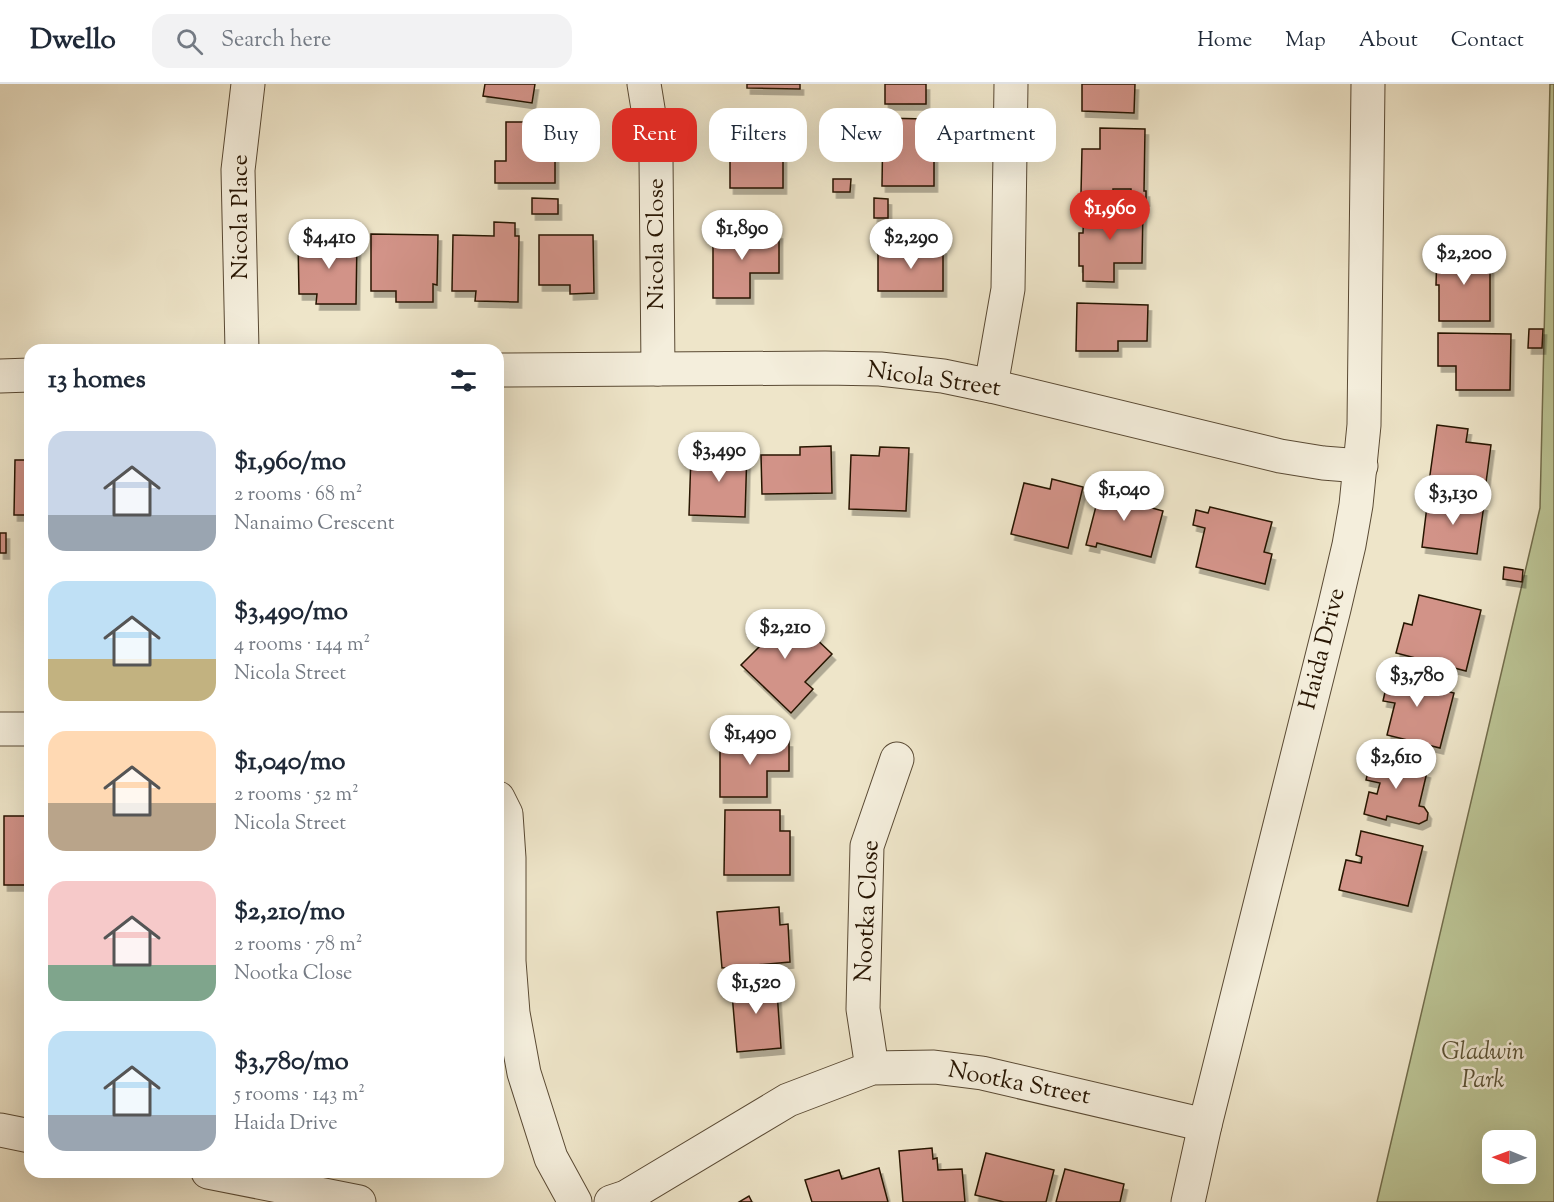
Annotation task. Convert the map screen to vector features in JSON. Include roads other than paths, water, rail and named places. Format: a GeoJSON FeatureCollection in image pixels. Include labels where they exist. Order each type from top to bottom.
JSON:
{"type":"FeatureCollection","features":[{"type":"Feature","properties":{"kind":"street","name":"Nicola Place"},"geometry":{"type":"LineString","coordinates":[[242,344],[238,170],[248,84]]}},
{"type":"Feature","properties":{"kind":"street","name":"Nicola Close"},"geometry":{"type":"LineString","coordinates":[[644,84],[656,158],[658,369]]}},
{"type":"Feature","properties":{"kind":"street"},"geometry":{"type":"LineString","coordinates":[[991,386],[1008,289],[1011,84]]}},
{"type":"Feature","properties":{"kind":"street","name":"Haida Drive"},"geometry":{"type":"LineString","coordinates":[[1188,1202],[1205,1125],[1349,545],[1356,505],[1365,414],[1368,84]]}},
{"type":"Feature","properties":{"kind":"street","name":"Nicola Street"},"geometry":{"type":"LineString","coordinates":[[504,370],[825,368],[880,369],[943,376],[1280,456],[1361,466]]}},
{"type":"Feature","properties":{"kind":"street"},"geometry":{"type":"LineString","coordinates":[[0,376],[24,375]]}},
{"type":"Feature","properties":{"kind":"street"},"geometry":{"type":"LineString","coordinates":[[0,729],[24,729]]}},
{"type":"Feature","properties":{"kind":"street","name":"Nootka Close"},"geometry":{"type":"LineString","coordinates":[[872,1068],[863,1010],[867,846],[897,759]]}},
{"type":"Feature","properties":{"kind":"street"},"geometry":{"type":"LineString","coordinates":[[504,810],[509,858],[510,972],[513,1013],[524,1073],[551,1158],[575,1202]]}},
{"type":"Feature","properties":{"kind":"street","name":"Nootka Street"},"geometry":{"type":"LineString","coordinates":[[611,1202],[626,1197],[788,1100],[872,1068],[934,1067],[982,1073],[1205,1125]]}},
{"type":"Feature","properties":{"kind":"street"},"geometry":{"type":"LineString","coordinates":[[0,1130],[24,1135]]}},
{"type":"Feature","properties":{"kind":"street"},"geometry":{"type":"LineString","coordinates":[[238,1178],[359,1202]]}},
{"type":"Feature","properties":{"kind":"park label","name":"Gladwin Park"},"geometry":{"type":"Point","coordinates":[1483,1067]}}]}
